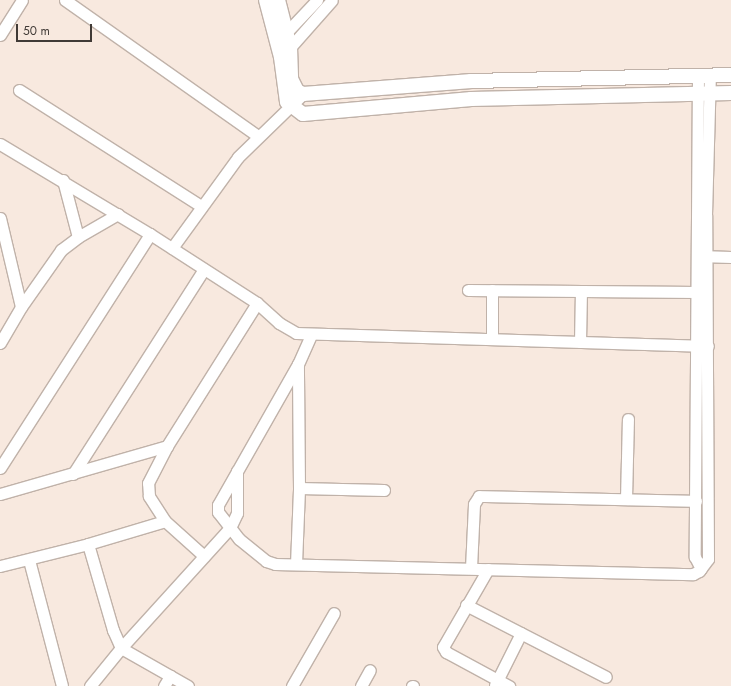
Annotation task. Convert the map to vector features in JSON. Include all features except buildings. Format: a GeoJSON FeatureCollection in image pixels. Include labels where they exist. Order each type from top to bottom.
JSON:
{"type":"FeatureCollection","features":[{"type":"Feature","properties":{"kind":"street"},"geometry":{"type":"LineString","coordinates":[[0,35],[22,0]]}},
{"type":"Feature","properties":{"kind":"street"},"geometry":{"type":"LineString","coordinates":[[66,0],[258,136]]}},
{"type":"Feature","properties":{"kind":"street"},"geometry":{"type":"LineString","coordinates":[[266,0],[284,44],[286,97],[290,106],[302,114],[472,99],[731,92]]}},
{"type":"Feature","properties":{"kind":"street"},"geometry":{"type":"LineString","coordinates":[[278,0],[284,44],[291,79],[297,91],[303,94],[472,81],[704,74],[731,75]]}},
{"type":"Feature","properties":{"kind":"street"},"geometry":{"type":"LineString","coordinates":[[284,44],[317,0]]}},
{"type":"Feature","properties":{"kind":"street"},"geometry":{"type":"LineString","coordinates":[[284,44],[332,0]]}},
{"type":"Feature","properties":{"kind":"street"},"geometry":{"type":"LineString","coordinates":[[701,569],[695,557],[696,501],[702,408],[704,74]]}},
{"type":"Feature","properties":{"kind":"street"},"geometry":{"type":"LineString","coordinates":[[19,90],[201,206]]}},
{"type":"Feature","properties":{"kind":"street"},"geometry":{"type":"LineString","coordinates":[[172,248],[238,157],[303,94]]}},
{"type":"Feature","properties":{"kind":"street"},"geometry":{"type":"LineString","coordinates":[[0,144],[63,180],[172,248],[257,303],[285,328],[311,335],[703,346]]}},
{"type":"Feature","properties":{"kind":"street"},"geometry":{"type":"LineString","coordinates":[[63,180],[78,237]]}},
{"type":"Feature","properties":{"kind":"street"},"geometry":{"type":"LineString","coordinates":[[0,343],[21,307],[61,250],[78,237],[118,214]]}},
{"type":"Feature","properties":{"kind":"street"},"geometry":{"type":"LineString","coordinates":[[0,218],[21,307]]}},
{"type":"Feature","properties":{"kind":"street"},"geometry":{"type":"LineString","coordinates":[[0,468],[150,234]]}},
{"type":"Feature","properties":{"kind":"street"},"geometry":{"type":"LineString","coordinates":[[702,256],[731,257]]}},
{"type":"Feature","properties":{"kind":"street"},"geometry":{"type":"LineString","coordinates":[[702,256],[697,292],[703,346]]}},
{"type":"Feature","properties":{"kind":"street"},"geometry":{"type":"LineString","coordinates":[[73,474],[204,269]]}},
{"type":"Feature","properties":{"kind":"street"},"geometry":{"type":"LineString","coordinates":[[468,290],[697,292]]}},
{"type":"Feature","properties":{"kind":"street"},"geometry":{"type":"LineString","coordinates":[[492,290],[492,339]]}},
{"type":"Feature","properties":{"kind":"street"},"geometry":{"type":"LineString","coordinates":[[580,291],[580,342]]}},
{"type":"Feature","properties":{"kind":"street"},"geometry":{"type":"LineString","coordinates":[[204,556],[165,521],[149,496],[148,483],[167,446],[257,303]]}},
{"type":"Feature","properties":{"kind":"street"},"geometry":{"type":"LineString","coordinates":[[311,335],[298,364],[237,468],[218,509],[230,528],[248,547],[266,561],[296,564],[693,574],[701,569],[708,560],[702,408]]}},
{"type":"Feature","properties":{"kind":"street"},"geometry":{"type":"LineString","coordinates":[[296,564],[299,488],[298,364]]}},
{"type":"Feature","properties":{"kind":"street"},"geometry":{"type":"LineString","coordinates":[[626,499],[628,419]]}},
{"type":"Feature","properties":{"kind":"street"},"geometry":{"type":"LineString","coordinates":[[0,494],[167,446]]}},
{"type":"Feature","properties":{"kind":"street"},"geometry":{"type":"LineString","coordinates":[[90,686],[121,648],[230,528],[236,512],[237,468]]}},
{"type":"Feature","properties":{"kind":"street"},"geometry":{"type":"LineString","coordinates":[[299,488],[384,490]]}},
{"type":"Feature","properties":{"kind":"street"},"geometry":{"type":"LineString","coordinates":[[470,568],[474,504],[479,496],[696,501]]}},
{"type":"Feature","properties":{"kind":"street"},"geometry":{"type":"LineString","coordinates":[[0,566],[29,560],[88,544],[165,521]]}},
{"type":"Feature","properties":{"kind":"street"},"geometry":{"type":"LineString","coordinates":[[88,544],[113,630],[121,648],[188,686]]}},
{"type":"Feature","properties":{"kind":"street"},"geometry":{"type":"LineString","coordinates":[[29,560],[62,686]]}},
{"type":"Feature","properties":{"kind":"street"},"geometry":{"type":"LineString","coordinates":[[488,569],[444,644],[444,650],[496,683],[509,686]]}},
{"type":"Feature","properties":{"kind":"street"},"geometry":{"type":"LineString","coordinates":[[466,605],[606,677]]}},
{"type":"Feature","properties":{"kind":"street"},"geometry":{"type":"LineString","coordinates":[[292,686],[334,613]]}},
{"type":"Feature","properties":{"kind":"street"},"geometry":{"type":"LineString","coordinates":[[496,683],[521,633]]}},
{"type":"Feature","properties":{"kind":"street"},"geometry":{"type":"LineString","coordinates":[[361,686],[370,670]]}},
{"type":"Feature","properties":{"kind":"street"},"geometry":{"type":"LineString","coordinates":[[164,686],[170,676]]}}]}
